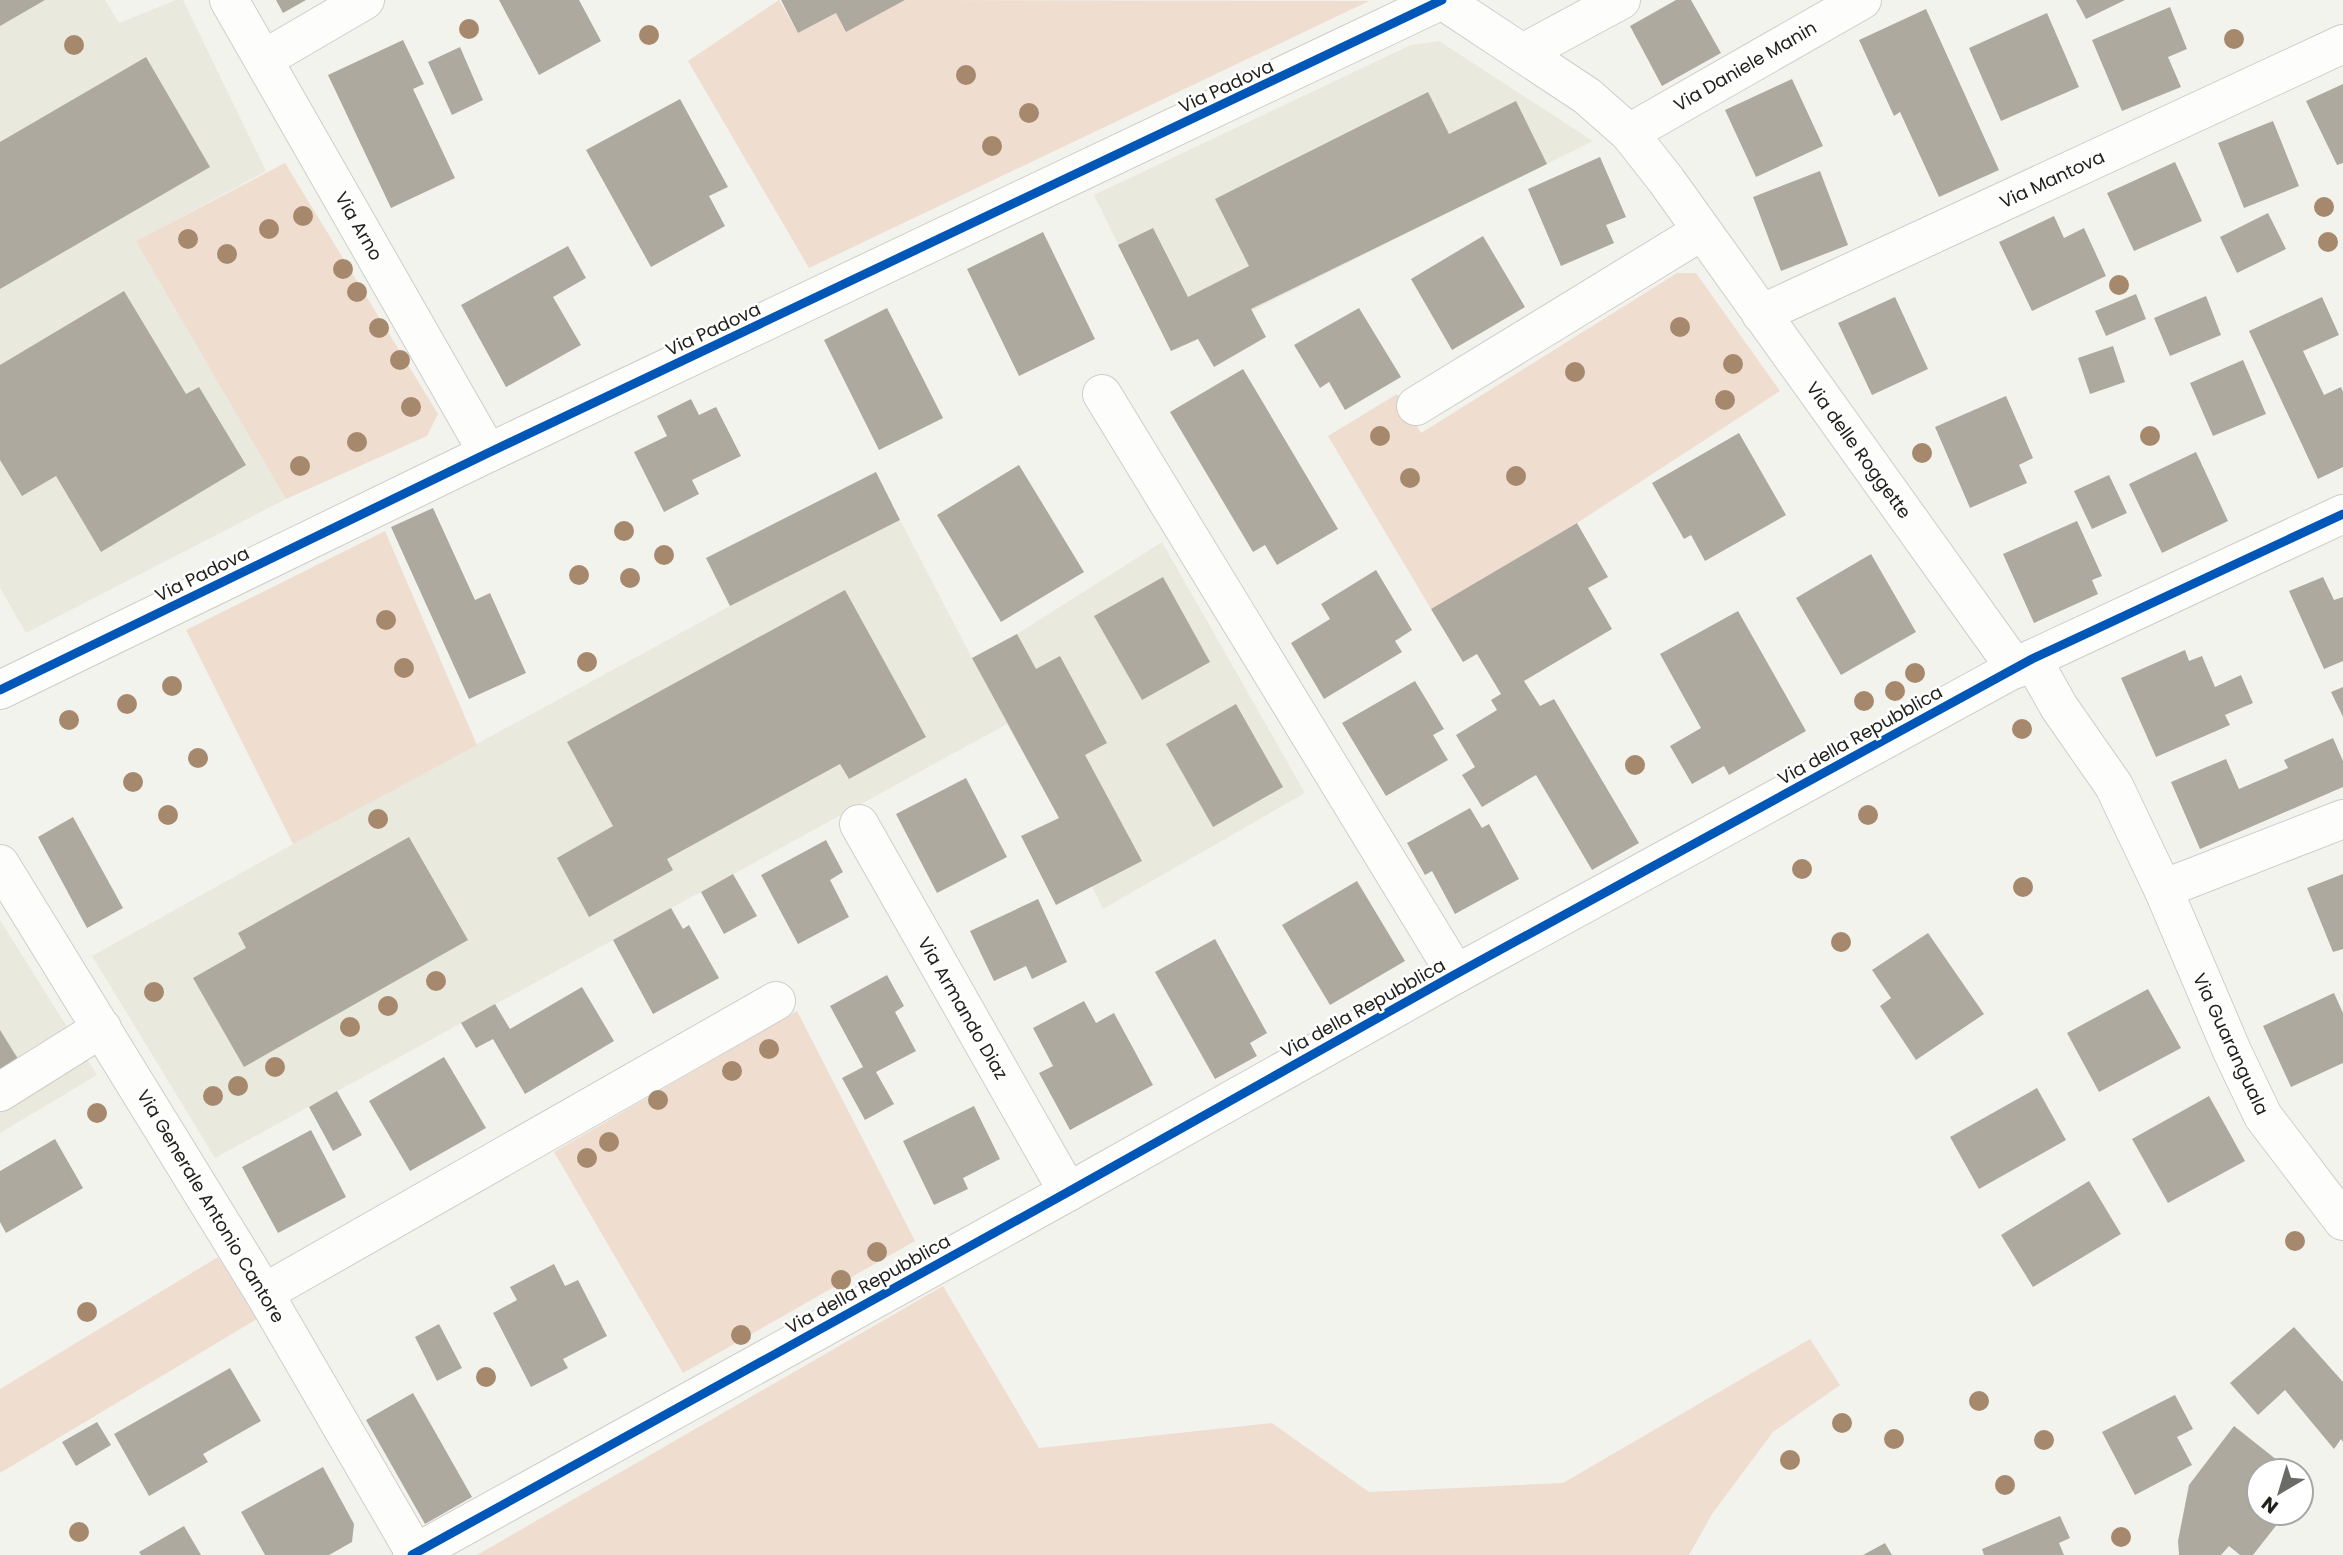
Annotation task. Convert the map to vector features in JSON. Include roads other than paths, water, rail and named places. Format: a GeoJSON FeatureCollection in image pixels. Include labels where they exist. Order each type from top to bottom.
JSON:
{"type":"FeatureCollection","features":[{"type":"Feature","properties":{"kind":"street","name":"Via Arno"},"geometry":{"type":"LineString","coordinates":[[229,0],[488,453]]}},
{"type":"Feature","properties":{"kind":"street"},"geometry":{"type":"LineString","coordinates":[[264,59],[365,0]]}},
{"type":"Feature","properties":{"kind":"street","name":"Via delle Roggette"},"geometry":{"type":"LineString","coordinates":[[1442,0],[1587,96],[1629,133],[1761,314],[2024,664]]}},
{"type":"Feature","properties":{"kind":"street","name":"Via Padova"},"geometry":{"type":"LineString","coordinates":[[0,690],[488,453],[1442,0]]}},
{"type":"Feature","properties":{"kind":"street"},"geometry":{"type":"LineString","coordinates":[[1523,52],[1622,0]]}},
{"type":"Feature","properties":{"kind":"street","name":"Via Daniele Manin"},"geometry":{"type":"LineString","coordinates":[[1629,133],[1862,0]]}},
{"type":"Feature","properties":{"kind":"street","name":"Via Mantova"},"geometry":{"type":"LineString","coordinates":[[1761,314],[2343,44]]}},
{"type":"Feature","properties":{"kind":"street"},"geometry":{"type":"LineString","coordinates":[[1416,406],[1702,231]]}},
{"type":"Feature","properties":{"kind":"street"},"geometry":{"type":"LineString","coordinates":[[1102,394],[1456,974]]}},
{"type":"Feature","properties":{"kind":"street","name":"Via della Repubblica"},"geometry":{"type":"LineString","coordinates":[[413,1554],[1456,974],[2024,664],[2343,514]]}},
{"type":"Feature","properties":{"kind":"street","name":"Via Guaranguala"},"geometry":{"type":"LineString","coordinates":[[2024,664],[2059,707],[2114,786],[2163,889],[2232,1051],[2263,1116],[2343,1221]]}},
{"type":"Feature","properties":{"kind":"street"},"geometry":{"type":"LineString","coordinates":[[2163,889],[2343,819]]}},
{"type":"Feature","properties":{"kind":"street","name":"Via Armando Diaz"},"geometry":{"type":"LineString","coordinates":[[859,824],[1068,1192]]}},
{"type":"Feature","properties":{"kind":"street","name":"Via Generale Antonio Cantore"},"geometry":{"type":"LineString","coordinates":[[0,864],[264,1293],[413,1554]]}},
{"type":"Feature","properties":{"kind":"street"},"geometry":{"type":"LineString","coordinates":[[264,1293],[776,1001]]}},
{"type":"Feature","properties":{"kind":"street"},"geometry":{"type":"LineString","coordinates":[[0,1092],[102,1028]]}}]}
